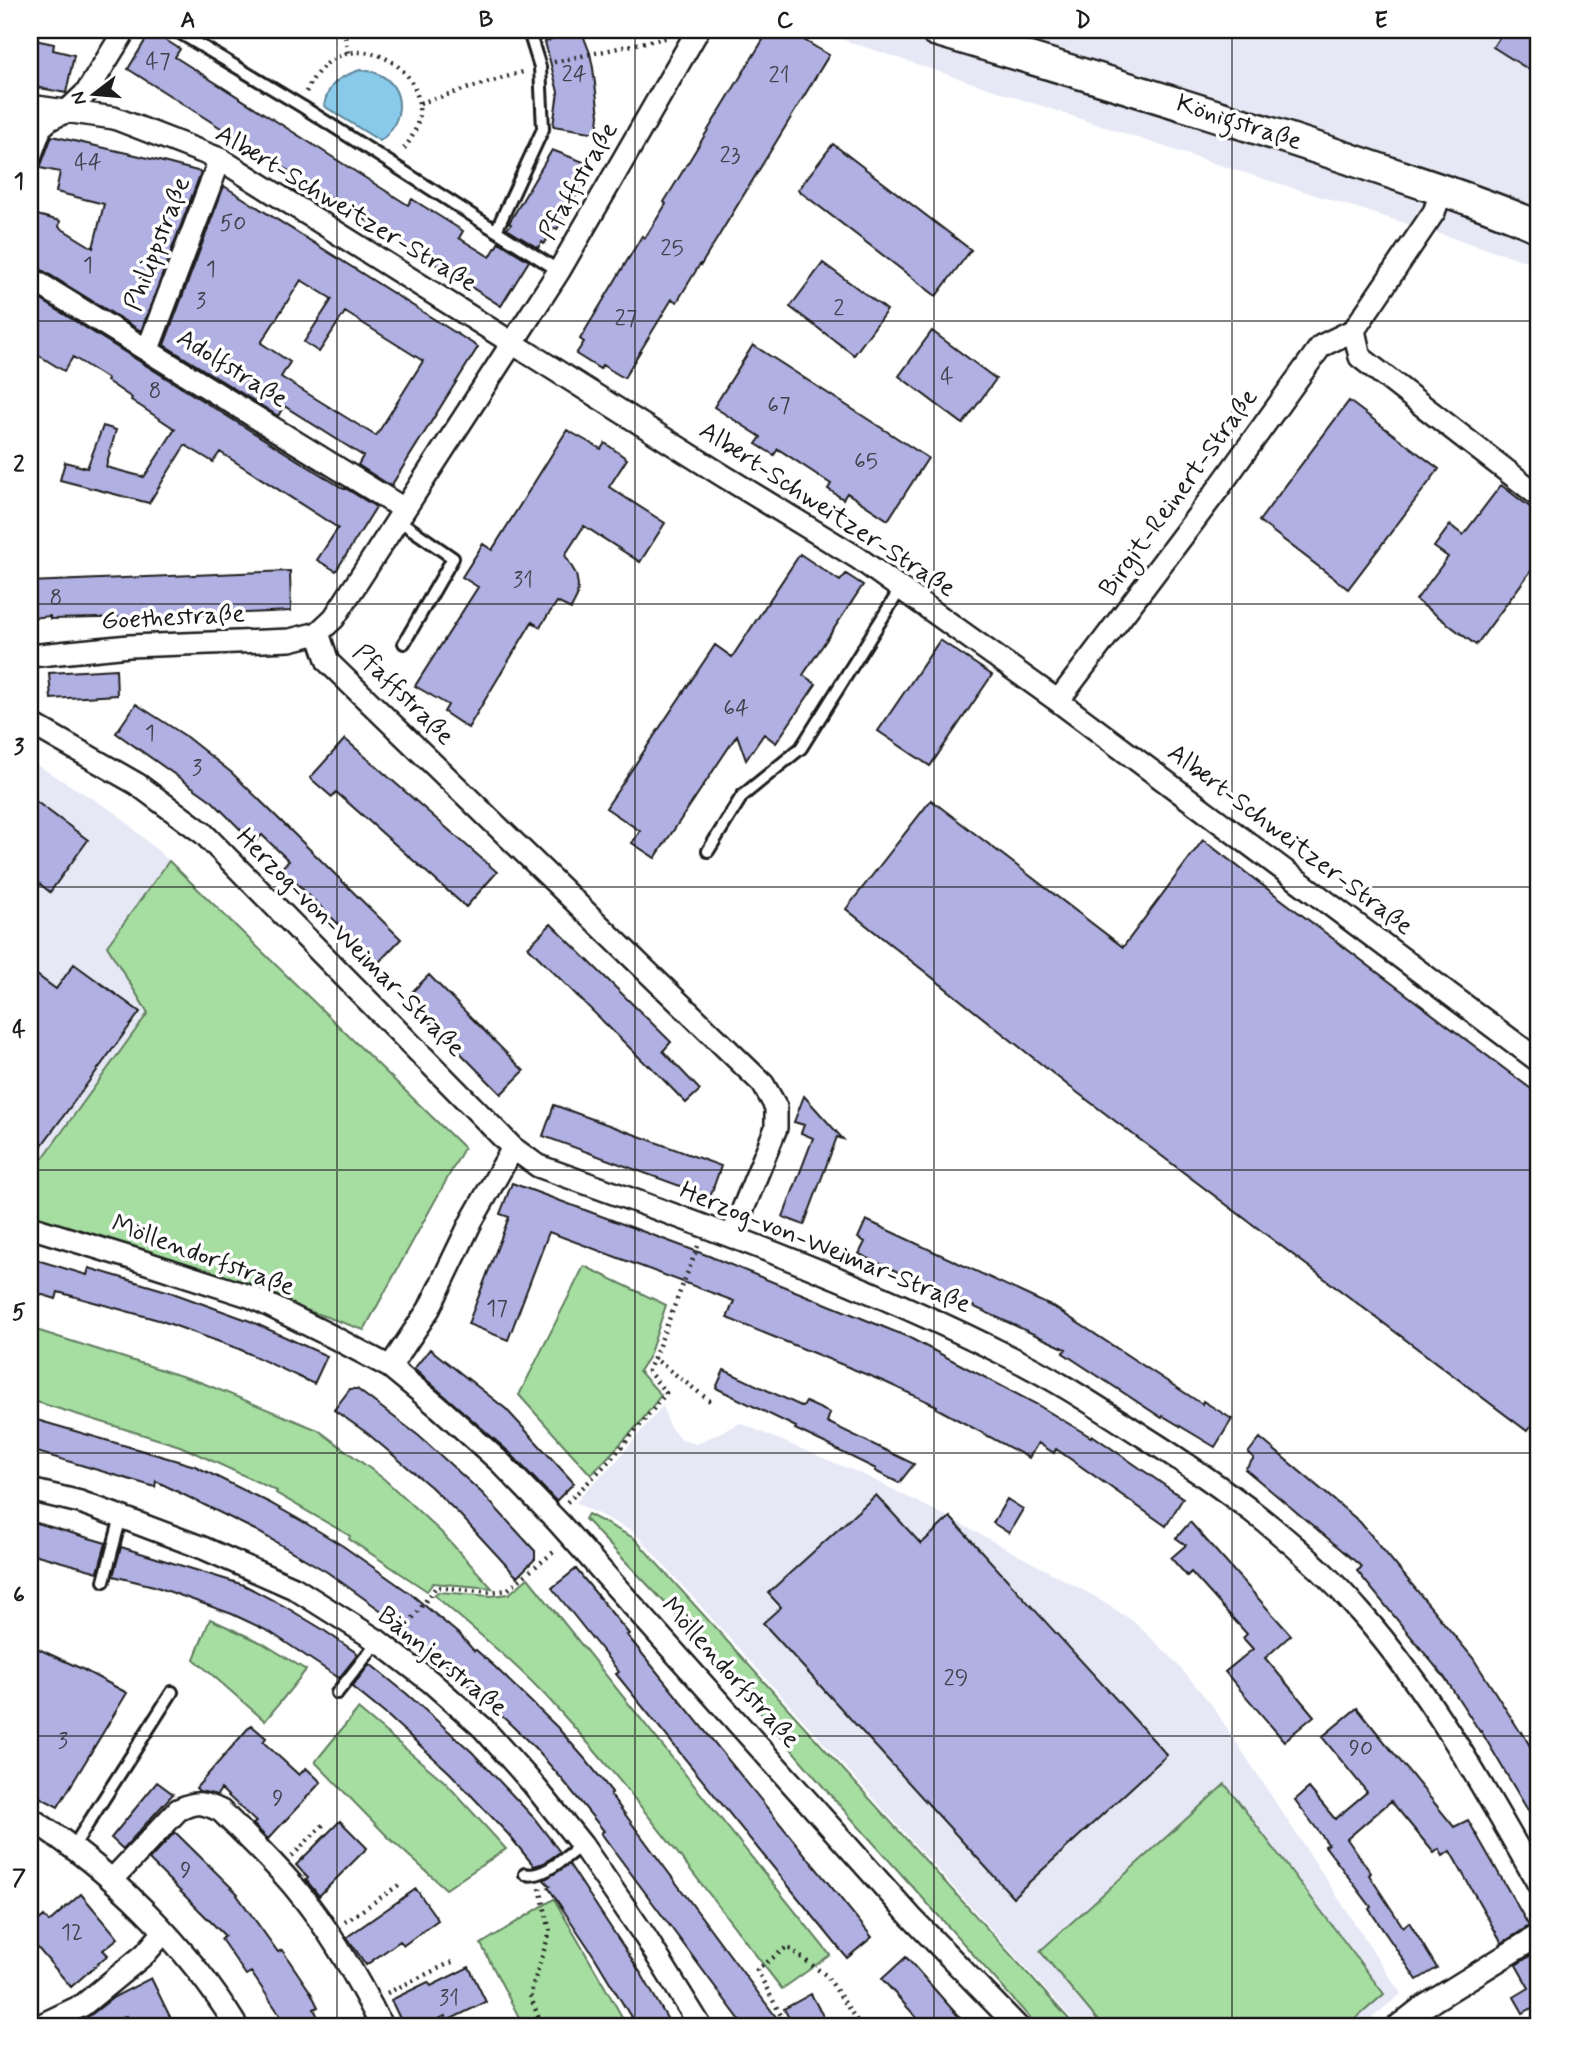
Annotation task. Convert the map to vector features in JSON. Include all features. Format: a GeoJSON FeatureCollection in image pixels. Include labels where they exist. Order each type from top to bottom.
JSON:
{"type":"FeatureCollection","features":[{"type":"Feature","properties":{"kind":"main road","name":"Königstraße"},"geometry":{"type":"LineString","coordinates":[[935,30],[1217,115],[1442,190],[1539,227]]}},
{"type":"Feature","properties":{"kind":"street"},"geometry":{"type":"LineString","coordinates":[[31,153],[41,127],[50,119],[68,111],[87,92],[125,30]]}},
{"type":"Feature","properties":{"kind":"street","name":"Pfaffstraße"},"geometry":{"type":"LineString","coordinates":[[690,32],[559,271],[334,618],[318,633],[328,662],[763,1084],[776,1107],[776,1128],[732,1236]]}},
{"type":"Feature","properties":{"kind":"street","name":"Albert-Schweitzer-Straße"},"geometry":{"type":"LineString","coordinates":[[30,106],[114,118],[220,159],[858,558],[1058,701],[1539,1061]]}},
{"type":"Feature","properties":{"kind":"street","name":"Philippstraße"},"geometry":{"type":"LineString","coordinates":[[148,349],[220,159]]}},
{"type":"Feature","properties":{"kind":"street","name":"Birgit-Reinert-Straße"},"geometry":{"type":"LineString","coordinates":[[1058,701],[1226,478],[1321,346],[1354,330],[1434,212],[1442,190]]}},
{"type":"Feature","properties":{"kind":"street","name":"Adolfstraße"},"geometry":{"type":"LineString","coordinates":[[30,278],[148,349],[401,514]]}},
{"type":"Feature","properties":{"kind":"street"},"geometry":{"type":"LineString","coordinates":[[1354,330],[1360,357],[1539,496]]}},
{"type":"Feature","properties":{"kind":"street","name":"Goethestraße"},"geometry":{"type":"LineString","coordinates":[[30,656],[129,646],[290,640],[318,633]]}},
{"type":"Feature","properties":{"kind":"street","name":"Herzog-von-Weimar-Straße"},"geometry":{"type":"LineString","coordinates":[[30,723],[137,783],[203,833],[513,1148],[538,1166],[732,1236],[898,1304],[1009,1356],[1180,1459],[1253,1512],[1308,1559],[1360,1612],[1404,1666],[1446,1728],[1539,1885]]}},
{"type":"Feature","properties":{"kind":"street"},"geometry":{"type":"LineString","coordinates":[[390,1367],[429,1309],[472,1220],[513,1148]]}},
{"type":"Feature","properties":{"kind":"street","name":"Möllendorfstraße"},"geometry":{"type":"LineString","coordinates":[[30,1227],[252,1297],[390,1367],[500,1462],[552,1516],[911,1917],[1018,2027]]}},
{"type":"Feature","properties":{"kind":"street","name":"Bännjerstraße"},"geometry":{"type":"LineString","coordinates":[[30,1490],[80,1502],[121,1517],[203,1548],[294,1588],[383,1645],[430,1682],[482,1728],[532,1783],[582,1845],[632,1917],[701,2027]]}},
{"type":"Feature","properties":{"kind":"street"},"geometry":{"type":"LineString","coordinates":[[113,1880],[178,1810],[192,1803],[206,1804],[221,1811],[295,1887],[329,1933],[382,2027]]}},
{"type":"Feature","properties":{"kind":"street"},"geometry":{"type":"LineString","coordinates":[[30,1818],[73,1847],[113,1880],[164,1932],[215,1992],[237,2027]]}},
{"type":"Feature","properties":{"kind":"street"},"geometry":{"type":"LineString","coordinates":[[37,2027],[83,2005],[145,1954],[164,1932]]}},
{"type":"Feature","properties":{"kind":"street"},"geometry":{"type":"LineString","coordinates":[[1397,2027],[1420,2008],[1539,1935]]}},
{"type":"Feature","properties":{"kind":"lane"},"geometry":{"type":"LineString","coordinates":[[175,30],[303,107],[559,271]]}},
{"type":"Feature","properties":{"kind":"lane"},"geometry":{"type":"LineString","coordinates":[[193,41],[201,30]]}},
{"type":"Feature","properties":{"kind":"lane"},"geometry":{"type":"LineString","coordinates":[[496,231],[543,130],[540,67],[526,30]]}},
{"type":"Feature","properties":{"kind":"lane"},"geometry":{"type":"LineString","coordinates":[[401,514],[453,558],[404,643]]}},
{"type":"Feature","properties":{"kind":"lane"},"geometry":{"type":"LineString","coordinates":[[708,851],[742,796],[801,748],[901,588]]}},
{"type":"Feature","properties":{"kind":"lane"},"geometry":{"type":"LineString","coordinates":[[104,1581],[121,1517]]}},
{"type":"Feature","properties":{"kind":"lane"},"geometry":{"type":"LineString","coordinates":[[337,1693],[383,1645]]}},
{"type":"Feature","properties":{"kind":"lane"},"geometry":{"type":"LineString","coordinates":[[73,1847],[172,1692]]}},
{"type":"Feature","properties":{"kind":"lane"},"geometry":{"type":"LineString","coordinates":[[529,1875],[545,1871],[582,1845]]}},
{"type":"Feature","properties":{"kind":"path"},"geometry":{"type":"LineString","coordinates":[[344,30],[348,54]]}},
{"type":"Feature","properties":{"kind":"path"},"geometry":{"type":"LineString","coordinates":[[1183,30],[1189,32]]}},
{"type":"Feature","properties":{"kind":"path"},"geometry":{"type":"LineString","coordinates":[[420,103],[589,53],[690,32]]}},
{"type":"Feature","properties":{"kind":"path"},"geometry":{"type":"LineString","coordinates":[[303,107],[313,77],[330,60],[358,51],[384,56],[409,76],[420,103],[416,129],[403,151],[389,161]]}},
{"type":"Feature","properties":{"kind":"path"},"geometry":{"type":"LineString","coordinates":[[552,1516],[623,1446],[666,1393],[648,1371],[706,1226]]}},
{"type":"Feature","properties":{"kind":"path"},"geometry":{"type":"LineString","coordinates":[[654,1358],[710,1401]]}},
{"type":"Feature","properties":{"kind":"path"},"geometry":{"type":"LineString","coordinates":[[383,1645],[436,1587],[491,1592],[508,1590],[542,1560]]}},
{"type":"Feature","properties":{"kind":"path"},"geometry":{"type":"LineString","coordinates":[[278,1869],[326,1822]]}},
{"type":"Feature","properties":{"kind":"path"},"geometry":{"type":"LineString","coordinates":[[529,1875],[541,1888],[550,1931],[530,1995],[542,2027]]}},
{"type":"Feature","properties":{"kind":"path"},"geometry":{"type":"LineString","coordinates":[[329,1933],[400,1885]]}},
{"type":"Feature","properties":{"kind":"path"},"geometry":{"type":"LineString","coordinates":[[787,2027],[757,1970],[787,1947],[827,1976],[861,2027]]}},
{"type":"Feature","properties":{"kind":"path"},"geometry":{"type":"LineString","coordinates":[[369,2002],[452,1962]]}},
{"type":"Feature","properties":{"kind":"shaded area"},"geometry":{"type":"Polygon","coordinates":[[[814,30],[1539,30],[1539,265],[1210,162],[814,30]]]}},
{"type":"Feature","properties":{"kind":"shaded area"},"geometry":{"type":"Polygon","coordinates":[[[30,761],[116,813],[169,861],[107,946],[148,1013],[30,1176],[30,761]]]}},
{"type":"Feature","properties":{"kind":"shaded area"},"geometry":{"type":"Polygon","coordinates":[[[663,1405],[669,1426],[681,1439],[696,1444],[740,1423],[866,1476],[950,1518],[1092,1595],[1133,1621],[1172,1658],[1212,1705],[1401,1994],[1361,2027],[1079,2027],[634,1532],[576,1503],[613,1465],[663,1405]]]}},
{"type":"Feature","properties":{"kind":"green space"},"geometry":{"type":"Polygon","coordinates":[[[169,861],[464,1148],[364,1330],[30,1214],[30,1176],[148,1013],[107,946],[169,861]]]}},
{"type":"Feature","properties":{"kind":"green space"},"geometry":{"type":"Polygon","coordinates":[[[584,1266],[666,1305],[649,1356],[639,1371],[661,1395],[639,1424],[591,1475],[519,1395],[584,1266]]]}},
{"type":"Feature","properties":{"kind":"green space"},"geometry":{"type":"Polygon","coordinates":[[[30,1328],[200,1382],[318,1430],[384,1479],[442,1533],[492,1588],[433,1583],[427,1591],[349,1539],[350,1536],[276,1493],[277,1491],[180,1446],[30,1400],[30,1328]]]}},
{"type":"Feature","properties":{"kind":"green space"},"geometry":{"type":"Polygon","coordinates":[[[588,1514],[634,1538],[1076,2027],[1038,2027],[826,1790],[687,1626],[585,1519],[588,1514]]]}},
{"type":"Feature","properties":{"kind":"green space"},"geometry":{"type":"Polygon","coordinates":[[[528,1578],[830,1955],[782,1989],[672,1845],[556,1707],[497,1649],[434,1595],[438,1592],[491,1596],[509,1594],[528,1578]]]}},
{"type":"Feature","properties":{"kind":"green space"},"geometry":{"type":"Polygon","coordinates":[[[210,1619],[262,1643],[306,1670],[265,1721],[194,1659],[210,1619]]]}},
{"type":"Feature","properties":{"kind":"green space"},"geometry":{"type":"Polygon","coordinates":[[[358,1709],[445,1782],[506,1849],[446,1889],[389,1838],[315,1762],[358,1709]]]}},
{"type":"Feature","properties":{"kind":"green space"},"geometry":{"type":"Polygon","coordinates":[[[1225,1784],[1384,1994],[1346,2027],[1103,2027],[1040,1951],[1225,1784]]]}},
{"type":"Feature","properties":{"kind":"green space"},"geometry":{"type":"Polygon","coordinates":[[[554,1899],[628,2027],[524,2027],[481,1944],[554,1899]]]}},
{"type":"Feature","properties":{"kind":"water"},"geometry":{"type":"Polygon","coordinates":[[[360,70],[374,72],[386,79],[398,95],[398,115],[394,125],[380,141],[324,106],[328,92],[336,82],[360,70]]]}},
{"type":"Feature","properties":{"kind":"building"},"geometry":{"type":"Polygon","coordinates":[[[546,30],[581,30],[593,68],[599,115],[597,133],[553,126],[558,92],[545,42],[551,40],[546,30]]]}},
{"type":"Feature","properties":{"kind":"building"},"geometry":{"type":"Polygon","coordinates":[[[769,30],[787,30],[829,55],[701,265],[677,302],[672,299],[624,378],[602,365],[600,369],[576,354],[584,342],[580,339],[642,236],[645,238],[666,204],[664,202],[769,30]]]}},
{"type":"Feature","properties":{"kind":"building"},"geometry":{"type":"Polygon","coordinates":[[[1504,30],[1539,30],[1539,76],[1493,47],[1504,30]]]}},
{"type":"Feature","properties":{"kind":"building"},"geometry":{"type":"Polygon","coordinates":[[[151,31],[180,49],[175,57],[408,205],[412,199],[463,231],[459,238],[490,257],[499,242],[529,261],[501,306],[128,69],[151,31]]]}},
{"type":"Feature","properties":{"kind":"building"},"geometry":{"type":"Polygon","coordinates":[[[30,39],[54,44],[53,50],[74,55],[66,93],[30,86],[30,39]]]}},
{"type":"Feature","properties":{"kind":"building"},"geometry":{"type":"Polygon","coordinates":[[[52,136],[201,172],[141,331],[30,265],[30,213],[60,221],[59,227],[93,248],[104,204],[56,192],[60,172],[40,168],[52,136]]]}},
{"type":"Feature","properties":{"kind":"building"},"geometry":{"type":"Polygon","coordinates":[[[833,144],[971,250],[936,296],[798,190],[833,144]]]}},
{"type":"Feature","properties":{"kind":"building"},"geometry":{"type":"Polygon","coordinates":[[[552,150],[589,164],[572,206],[557,229],[554,228],[544,244],[542,242],[538,248],[507,229],[552,150]]]}},
{"type":"Feature","properties":{"kind":"building"},"geometry":{"type":"Polygon","coordinates":[[[224,186],[478,347],[391,486],[358,465],[363,456],[284,406],[278,416],[164,345],[224,186]],[[301,280],[261,343],[290,362],[281,377],[376,436],[423,361],[345,312],[319,352],[304,342],[332,299],[301,280]]]}},
{"type":"Feature","properties":{"kind":"building"},"geometry":{"type":"Polygon","coordinates":[[[823,263],[887,310],[854,355],[790,307],[823,263]]]}},
{"type":"Feature","properties":{"kind":"building"},"geometry":{"type":"Polygon","coordinates":[[[30,293],[376,507],[336,571],[317,560],[338,528],[220,452],[213,462],[185,445],[149,503],[60,480],[65,462],[87,468],[103,426],[116,430],[106,467],[144,477],[175,429],[131,400],[132,398],[107,381],[108,379],[73,357],[64,371],[30,350],[30,293]]]}},
{"type":"Feature","properties":{"kind":"building"},"geometry":{"type":"Polygon","coordinates":[[[932,331],[996,379],[963,424],[899,376],[932,331]]]}},
{"type":"Feature","properties":{"kind":"building"},"geometry":{"type":"Polygon","coordinates":[[[753,345],[928,458],[888,520],[847,493],[843,499],[828,489],[831,484],[778,449],[774,455],[756,444],[761,437],[714,407],[753,345]]]}},
{"type":"Feature","properties":{"kind":"building"},"geometry":{"type":"Polygon","coordinates":[[[1349,401],[1439,469],[1348,589],[1259,521],[1349,401]]]}},
{"type":"Feature","properties":{"kind":"building"},"geometry":{"type":"Polygon","coordinates":[[[567,430],[601,449],[605,443],[627,459],[609,487],[665,523],[640,562],[584,526],[565,555],[576,574],[578,585],[577,597],[571,609],[557,602],[540,627],[532,622],[468,728],[444,712],[448,705],[415,686],[478,587],[462,577],[483,544],[492,550],[567,430]]]}},
{"type":"Feature","properties":{"kind":"building"},"geometry":{"type":"Polygon","coordinates":[[[1501,485],[1539,514],[1539,560],[1476,645],[1416,600],[1448,557],[1434,547],[1450,525],[1463,535],[1501,485]]]}},
{"type":"Feature","properties":{"kind":"building"},"geometry":{"type":"Polygon","coordinates":[[[800,554],[840,581],[846,574],[863,585],[803,675],[816,684],[776,743],[764,734],[746,760],[737,735],[655,858],[632,843],[640,831],[606,808],[715,645],[732,657],[800,554]]]}},
{"type":"Feature","properties":{"kind":"building"},"geometry":{"type":"Polygon","coordinates":[[[290,571],[291,611],[150,617],[30,618],[30,582],[290,571]]]}},
{"type":"Feature","properties":{"kind":"building"},"geometry":{"type":"Polygon","coordinates":[[[940,640],[992,675],[930,766],[878,731],[940,640]]]}},
{"type":"Feature","properties":{"kind":"building"},"geometry":{"type":"Polygon","coordinates":[[[116,669],[117,695],[51,699],[49,673],[116,669]]]}},
{"type":"Feature","properties":{"kind":"building"},"geometry":{"type":"Polygon","coordinates":[[[136,704],[184,735],[232,773],[401,939],[378,963],[281,868],[289,861],[262,835],[254,843],[212,801],[116,733],[136,704]]]}},
{"type":"Feature","properties":{"kind":"building"},"geometry":{"type":"Polygon","coordinates":[[[345,739],[497,872],[466,907],[336,792],[332,797],[310,778],[345,739]]]}},
{"type":"Feature","properties":{"kind":"building"},"geometry":{"type":"Polygon","coordinates":[[[30,797],[88,840],[50,892],[30,876],[30,797]]]}},
{"type":"Feature","properties":{"kind":"building"},"geometry":{"type":"Polygon","coordinates":[[[931,800],[1123,947],[1203,840],[1539,1095],[1539,1415],[1527,1431],[1070,1087],[846,909],[931,800]]]}},
{"type":"Feature","properties":{"kind":"building"},"geometry":{"type":"Polygon","coordinates":[[[551,924],[671,1042],[663,1051],[700,1090],[686,1103],[528,947],[551,924]]]}},
{"type":"Feature","properties":{"kind":"building"},"geometry":{"type":"Polygon","coordinates":[[[74,964],[140,1012],[42,1145],[30,1136],[30,970],[56,989],[74,964]]]}},
{"type":"Feature","properties":{"kind":"building"},"geometry":{"type":"Polygon","coordinates":[[[429,975],[524,1071],[501,1094],[406,998],[429,975]]]}},
{"type":"Feature","properties":{"kind":"building"},"geometry":{"type":"Polygon","coordinates":[[[804,1096],[843,1139],[837,1137],[804,1225],[783,1217],[813,1138],[801,1133],[804,1125],[794,1122],[804,1096]]]}},
{"type":"Feature","properties":{"kind":"building"},"geometry":{"type":"Polygon","coordinates":[[[554,1105],[721,1166],[710,1197],[543,1136],[554,1105]]]}},
{"type":"Feature","properties":{"kind":"building"},"geometry":{"type":"Polygon","coordinates":[[[512,1183],[709,1256],[908,1337],[1036,1404],[1091,1437],[1092,1435],[1183,1498],[1166,1526],[1056,1449],[1054,1453],[1038,1443],[1029,1458],[936,1408],[937,1406],[727,1318],[734,1301],[549,1232],[508,1340],[468,1324],[509,1217],[500,1214],[512,1183]]]}},
{"type":"Feature","properties":{"kind":"building"},"geometry":{"type":"Polygon","coordinates":[[[866,1220],[1055,1308],[1202,1404],[1203,1401],[1232,1419],[1215,1447],[1163,1416],[1162,1418],[1063,1353],[1066,1349],[859,1254],[865,1242],[858,1238],[866,1220]]]}},
{"type":"Feature","properties":{"kind":"building"},"geometry":{"type":"Polygon","coordinates":[[[30,1258],[87,1275],[89,1268],[170,1292],[250,1321],[327,1356],[314,1384],[239,1349],[162,1321],[58,1292],[56,1299],[30,1291],[30,1258]]]}},
{"type":"Feature","properties":{"kind":"building"},"geometry":{"type":"Polygon","coordinates":[[[430,1349],[506,1409],[574,1483],[556,1501],[509,1452],[414,1369],[430,1349]]]}},
{"type":"Feature","properties":{"kind":"building"},"geometry":{"type":"Polygon","coordinates":[[[724,1370],[803,1407],[806,1402],[830,1413],[827,1422],[914,1464],[899,1483],[795,1429],[796,1427],[716,1388],[724,1370]]]}},
{"type":"Feature","properties":{"kind":"building"},"geometry":{"type":"Polygon","coordinates":[[[350,1389],[357,1389],[419,1436],[482,1493],[535,1551],[535,1559],[517,1577],[431,1487],[367,1433],[334,1410],[350,1389]]]}},
{"type":"Feature","properties":{"kind":"building"},"geometry":{"type":"Polygon","coordinates":[[[30,1418],[195,1466],[307,1524],[411,1594],[495,1667],[557,1727],[585,1759],[776,2017],[762,2027],[745,2027],[601,1833],[604,1831],[562,1779],[505,1719],[442,1661],[409,1635],[411,1632],[327,1572],[255,1530],[156,1481],[155,1487],[30,1450],[30,1418]]]}},
{"type":"Feature","properties":{"kind":"building"},"geometry":{"type":"Polygon","coordinates":[[[1260,1438],[1360,1522],[1473,1658],[1539,1762],[1539,1829],[1481,1731],[1445,1678],[1357,1571],[1362,1567],[1245,1469],[1254,1458],[1248,1453],[1260,1438]]]}},
{"type":"Feature","properties":{"kind":"building"},"geometry":{"type":"Polygon","coordinates":[[[876,1495],[921,1544],[950,1517],[1167,1755],[1013,1897],[763,1623],[781,1607],[768,1593],[876,1495]]]}},
{"type":"Feature","properties":{"kind":"building"},"geometry":{"type":"Polygon","coordinates":[[[1007,1499],[1023,1509],[1009,1533],[993,1523],[1007,1499]]]}},
{"type":"Feature","properties":{"kind":"building"},"geometry":{"type":"Polygon","coordinates":[[[30,1521],[106,1543],[98,1572],[30,1553],[30,1521]]]}},
{"type":"Feature","properties":{"kind":"building"},"geometry":{"type":"Polygon","coordinates":[[[1190,1522],[1291,1635],[1265,1658],[1314,1716],[1284,1741],[1225,1672],[1253,1649],[1243,1638],[1247,1634],[1191,1572],[1187,1576],[1171,1558],[1186,1545],[1176,1538],[1190,1522]]]}},
{"type":"Feature","properties":{"kind":"building"},"geometry":{"type":"Polygon","coordinates":[[[121,1547],[244,1585],[322,1629],[358,1654],[339,1678],[270,1632],[232,1614],[154,1586],[113,1576],[121,1547]]]}},
{"type":"Feature","properties":{"kind":"building"},"geometry":{"type":"Polygon","coordinates":[[[576,1569],[872,1937],[847,1958],[616,1674],[619,1672],[552,1588],[576,1569]]]}},
{"type":"Feature","properties":{"kind":"building"},"geometry":{"type":"Polygon","coordinates":[[[30,1645],[127,1693],[58,1807],[30,1792],[30,1645]]]}},
{"type":"Feature","properties":{"kind":"building"},"geometry":{"type":"Polygon","coordinates":[[[370,1664],[472,1752],[534,1818],[560,1852],[534,1866],[508,1834],[450,1773],[352,1687],[370,1664]]]}},
{"type":"Feature","properties":{"kind":"building"},"geometry":{"type":"Polygon","coordinates":[[[1357,1708],[1454,1827],[1468,1820],[1529,1926],[1502,1943],[1450,1851],[1443,1856],[1439,1849],[1434,1853],[1391,1801],[1347,1839],[1403,1927],[1409,1922],[1437,1968],[1417,1980],[1369,1909],[1371,1907],[1325,1846],[1328,1844],[1295,1800],[1309,1788],[1335,1819],[1367,1792],[1322,1737],[1357,1708]]]}},
{"type":"Feature","properties":{"kind":"building"},"geometry":{"type":"Polygon","coordinates":[[[251,1725],[266,1738],[263,1742],[299,1775],[306,1768],[321,1782],[268,1839],[253,1824],[256,1822],[221,1789],[217,1795],[196,1788],[251,1725]]]}},
{"type":"Feature","properties":{"kind":"building"},"geometry":{"type":"Polygon","coordinates":[[[157,1782],[173,1794],[123,1849],[111,1838],[157,1782]]]}},
{"type":"Feature","properties":{"kind":"building"},"geometry":{"type":"Polygon","coordinates":[[[340,1821],[367,1848],[319,1896],[296,1865],[340,1821]]]}},
{"type":"Feature","properties":{"kind":"building"},"geometry":{"type":"Polygon","coordinates":[[[175,1832],[238,1894],[278,1952],[282,1950],[311,1993],[318,2007],[314,2009],[323,2027],[288,2027],[251,1972],[246,1975],[221,1939],[225,1936],[149,1860],[175,1832]]]}},
{"type":"Feature","properties":{"kind":"building"},"geometry":{"type":"Polygon","coordinates":[[[569,1864],[642,1975],[672,2027],[637,2027],[548,1887],[550,1886],[544,1880],[569,1864]]]}},
{"type":"Feature","properties":{"kind":"building"},"geometry":{"type":"Polygon","coordinates":[[[416,1889],[438,1920],[404,1945],[400,1941],[366,1965],[347,1937],[416,1889]]]}},
{"type":"Feature","properties":{"kind":"building"},"geometry":{"type":"Polygon","coordinates":[[[81,1894],[118,1938],[103,1950],[108,1955],[71,1987],[30,1939],[30,1928],[44,1916],[49,1922],[81,1894]]]}},
{"type":"Feature","properties":{"kind":"building"},"geometry":{"type":"Polygon","coordinates":[[[1539,1950],[1539,2004],[1523,2013],[1514,1997],[1529,1988],[1516,1965],[1539,1950]]]}},
{"type":"Feature","properties":{"kind":"building"},"geometry":{"type":"Polygon","coordinates":[[[906,1957],[968,2027],[925,2027],[882,1979],[906,1957]]]}},
{"type":"Feature","properties":{"kind":"building"},"geometry":{"type":"Polygon","coordinates":[[[469,1967],[486,2002],[447,2021],[445,2016],[422,2027],[404,2027],[391,2000],[428,1982],[431,1986],[469,1967]]]}},
{"type":"Feature","properties":{"kind":"building"},"geometry":{"type":"Polygon","coordinates":[[[151,1978],[175,2027],[132,2027],[126,2016],[103,2027],[93,2027],[88,2017],[114,1997],[151,1978]]]}},
{"type":"Feature","properties":{"kind":"building"},"geometry":{"type":"Polygon","coordinates":[[[811,1994],[829,2027],[794,2027],[784,2009],[811,1994]]]}}]}
